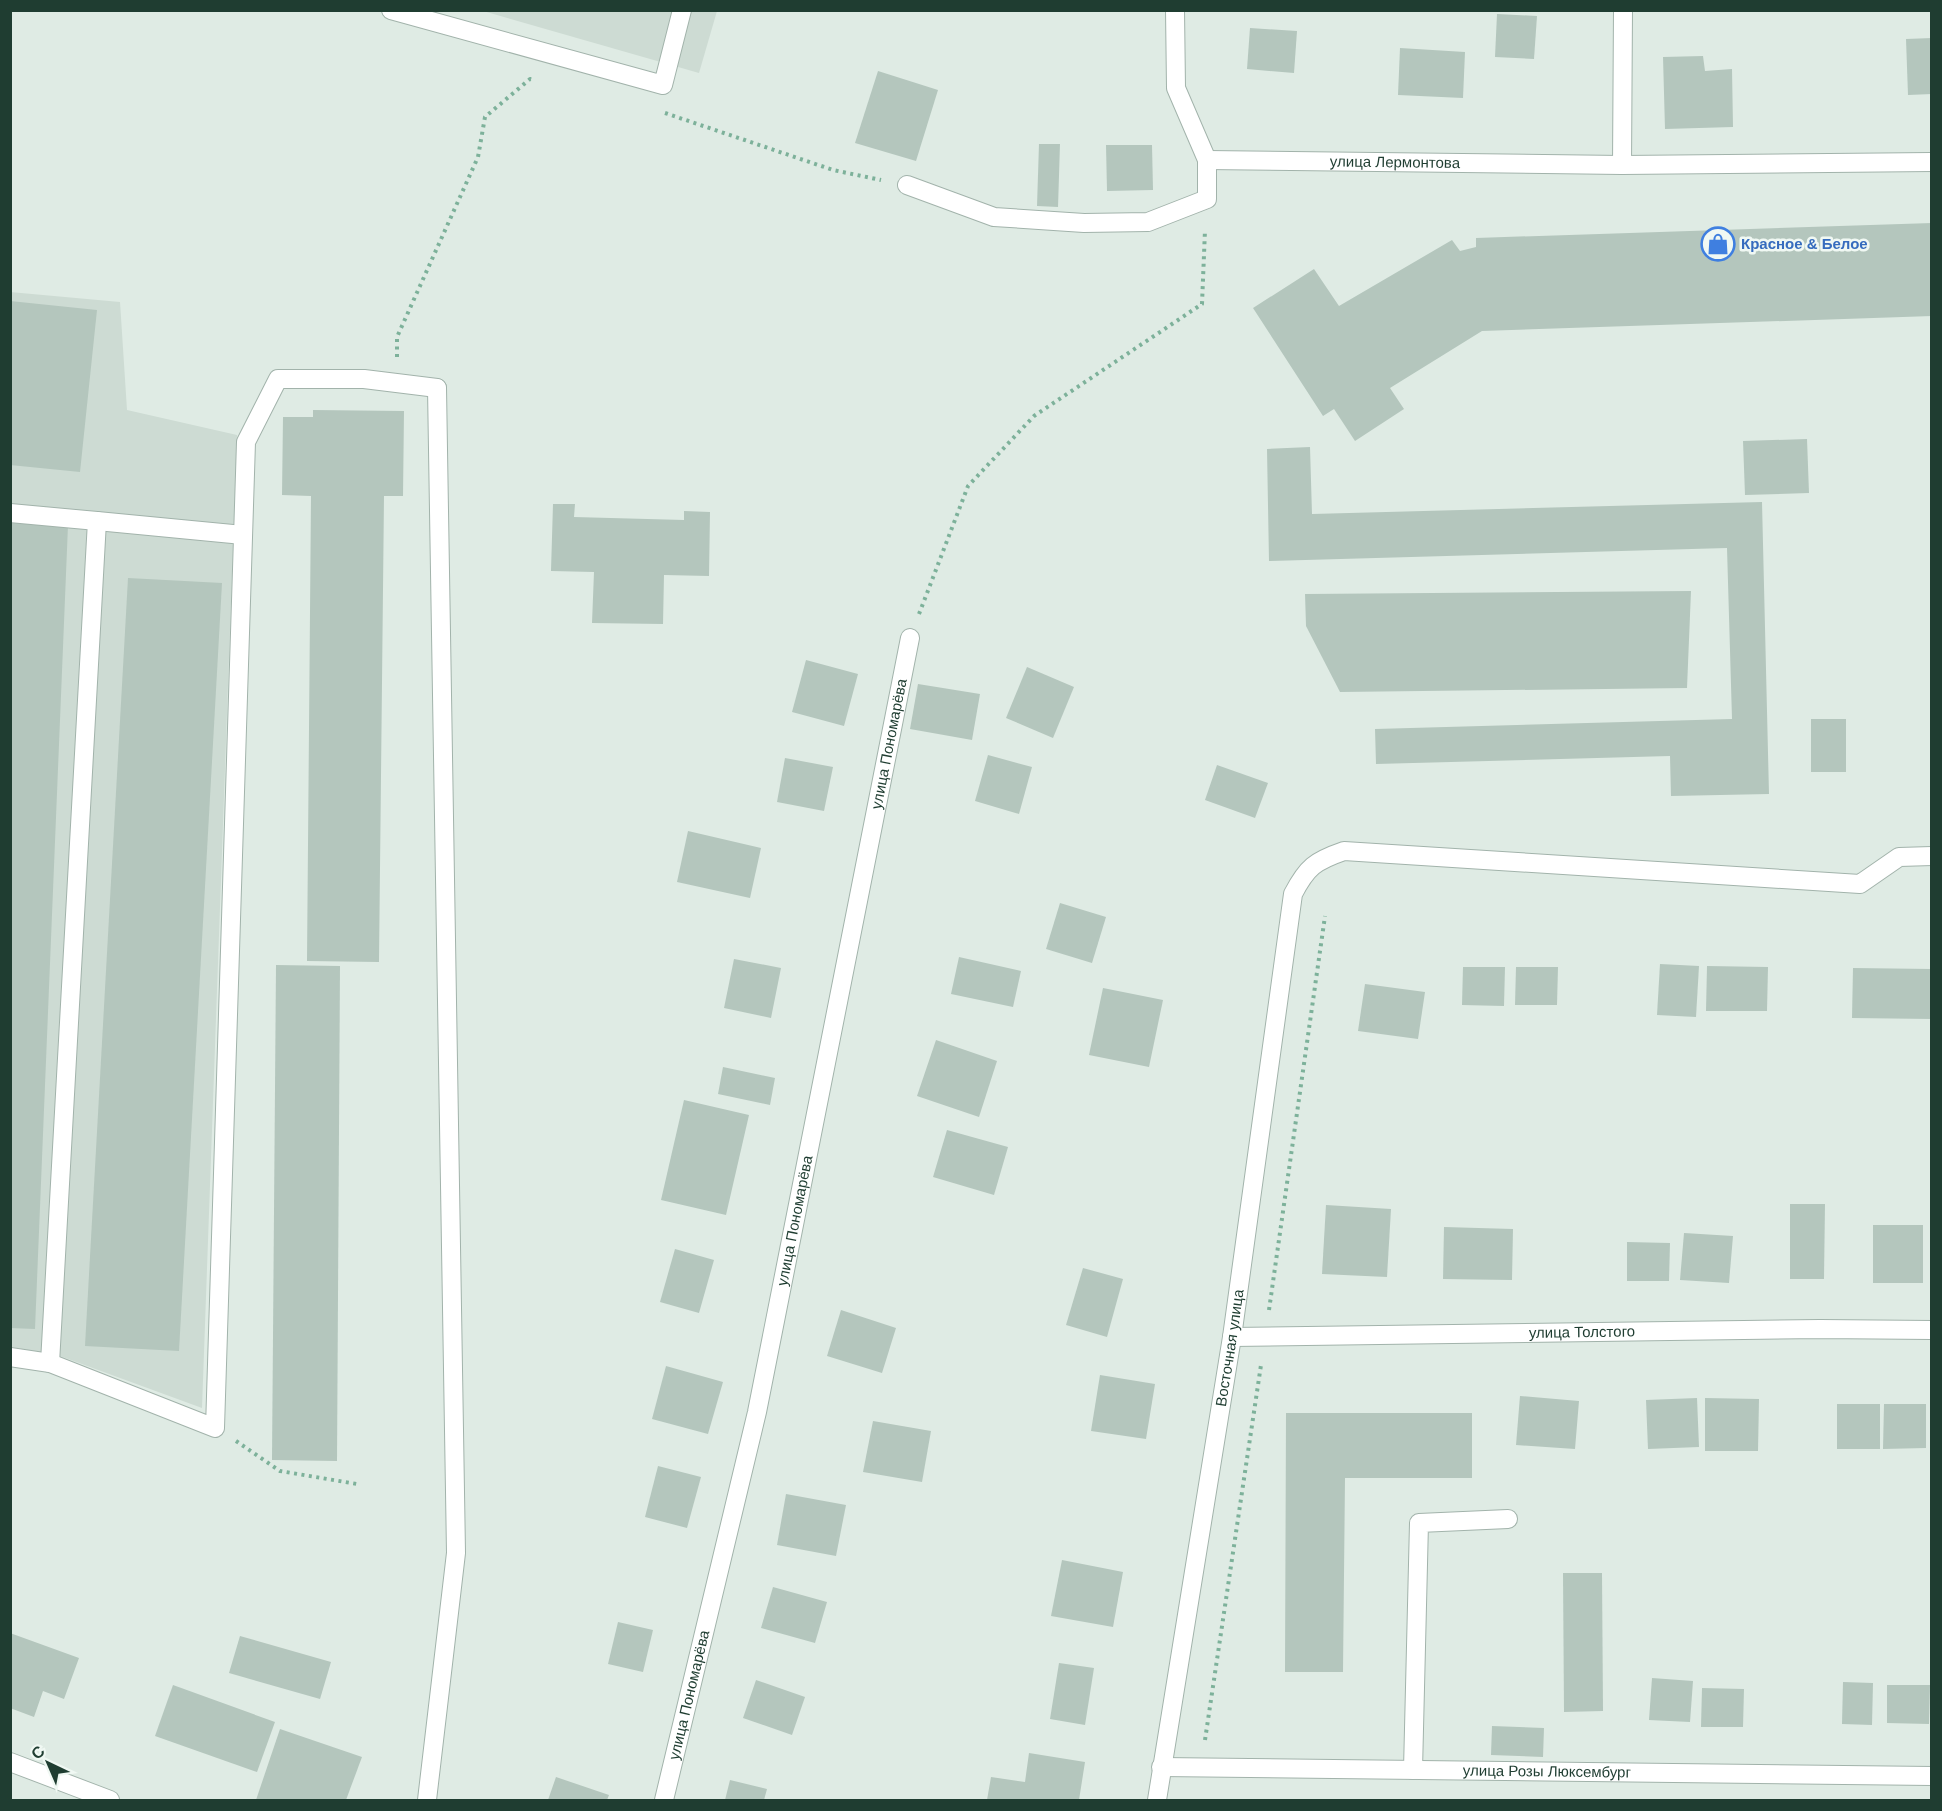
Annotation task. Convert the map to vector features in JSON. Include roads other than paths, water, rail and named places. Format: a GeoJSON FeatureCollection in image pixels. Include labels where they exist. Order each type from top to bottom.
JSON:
{"type":"FeatureCollection","features":[{"type":"Feature","properties":{"kind":"street"},"geometry":{"type":"LineString","coordinates":[[391,10],[663,85],[682,10]]}},
{"type":"Feature","properties":{"kind":"street"},"geometry":{"type":"LineString","coordinates":[[907,185],[994,218],[1084,223],[1148,222],[1207,200],[1207,160],[1176,88],[1175,10]]}},
{"type":"Feature","properties":{"kind":"street"},"geometry":{"type":"LineString","coordinates":[[1622,165],[1623,10]]}},
{"type":"Feature","properties":{"kind":"street","name":"улица Лермонтова"},"geometry":{"type":"LineString","coordinates":[[1207,160],[1622,165],[1932,162]]}},
{"type":"Feature","properties":{"kind":"street"},"geometry":{"type":"LineString","coordinates":[[10,1357],[50,1363],[215,1428],[246,442],[278,379],[364,379],[436,388],[456,1553],[428,1800]]}},
{"type":"Feature","properties":{"kind":"street"},"geometry":{"type":"LineString","coordinates":[[10,513],[243,536]]}},
{"type":"Feature","properties":{"kind":"street"},"geometry":{"type":"LineString","coordinates":[[50,1363],[97,521]]}},
{"type":"Feature","properties":{"kind":"street","name":"улица Пономарёва"},"geometry":{"type":"LineString","coordinates":[[664,1800],[757,1412],[910,638]]}},
{"type":"Feature","properties":{"kind":"street","name":"Восточная улица"},"geometry":{"type":"LineString","coordinates":[[1157,1800],[1232,1337],[1293,894],[1304,872],[1320,859],[1344,851],[1860,884],[1899,857],[1932,856]]}},
{"type":"Feature","properties":{"kind":"street","name":"улица Толстого"},"geometry":{"type":"LineString","coordinates":[[1232,1337],[1821,1329],[1932,1330]]}},
{"type":"Feature","properties":{"kind":"street"},"geometry":{"type":"LineString","coordinates":[[1413,1770],[1419,1523],[1508,1519]]}},
{"type":"Feature","properties":{"kind":"street"},"geometry":{"type":"LineString","coordinates":[[10,1762],[110,1800]]}},
{"type":"Feature","properties":{"kind":"street","name":"улица Розы Люксембург"},"geometry":{"type":"LineString","coordinates":[[1161,1767],[1932,1776]]}},
{"type":"Feature","properties":{"kind":"place","name":"Красное & Белое"},"geometry":{"type":"Point","coordinates":[1718,244]}}]}
